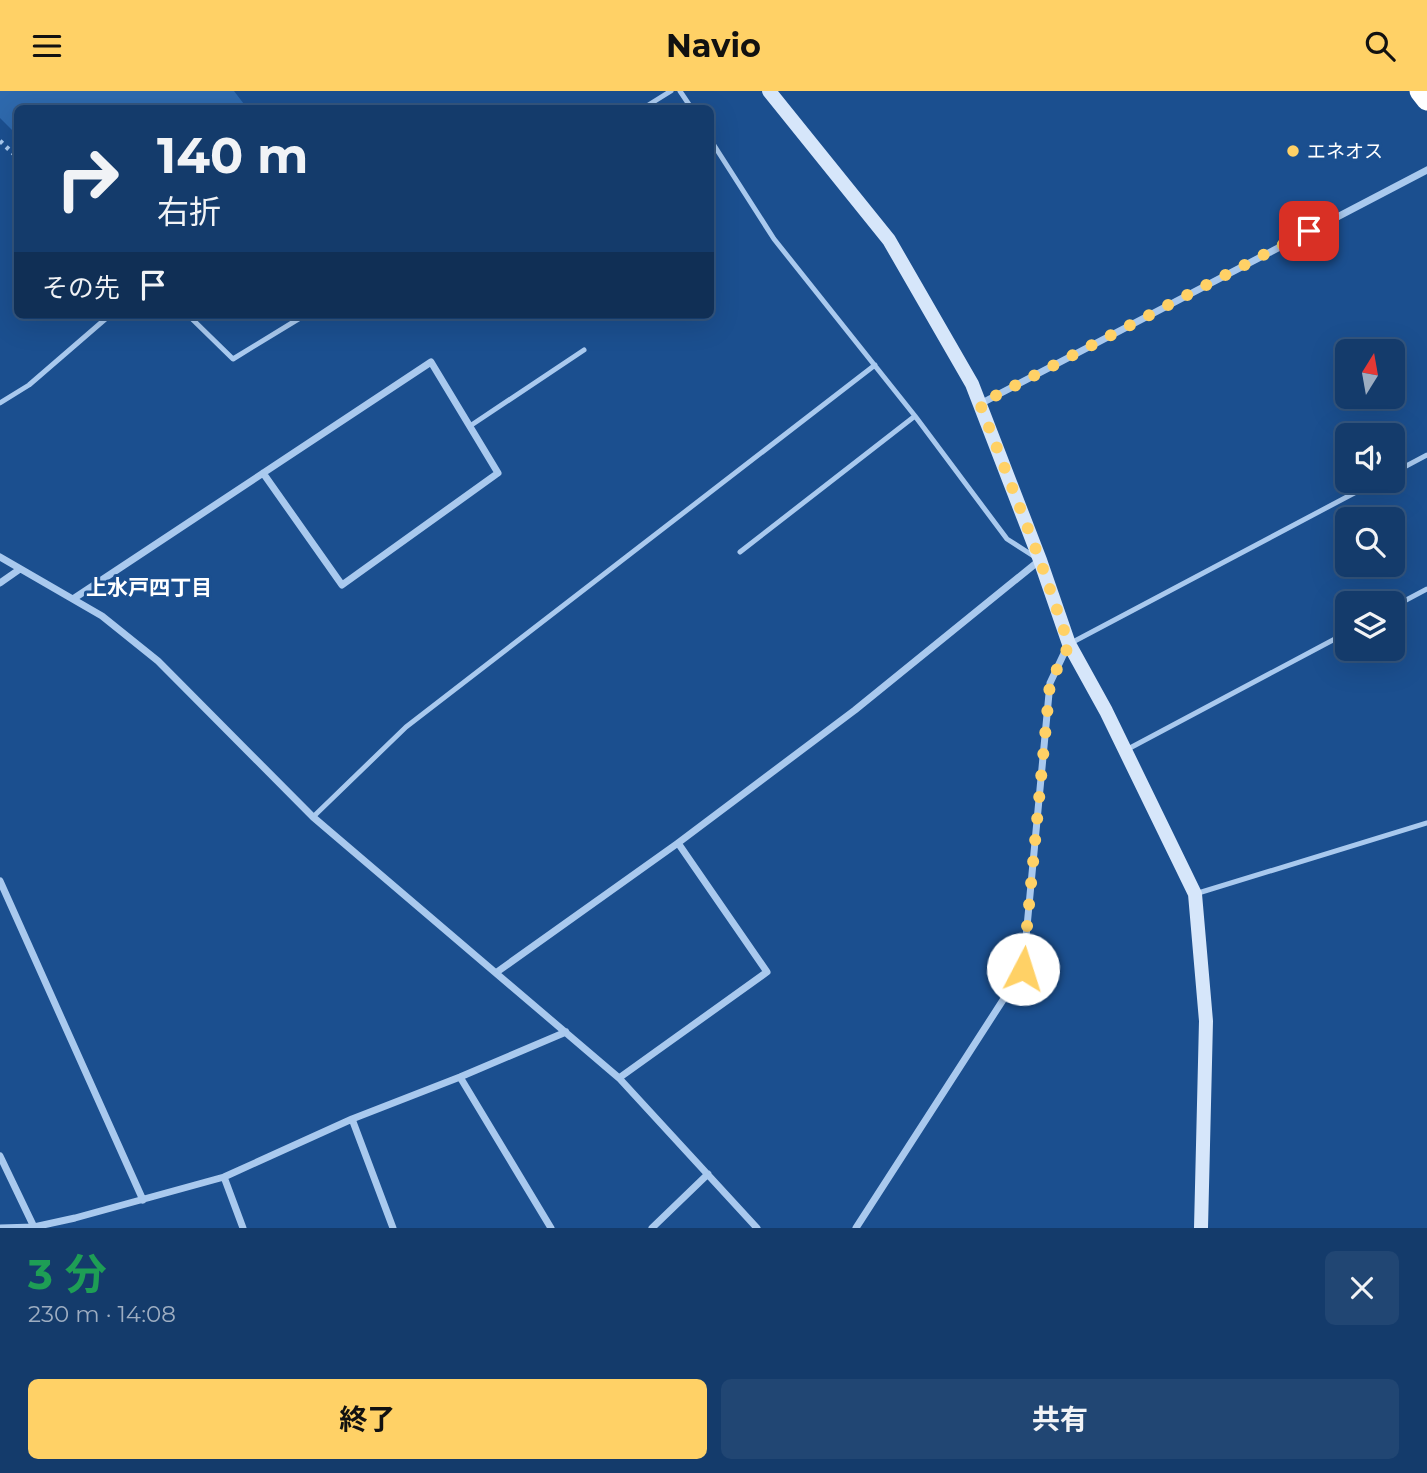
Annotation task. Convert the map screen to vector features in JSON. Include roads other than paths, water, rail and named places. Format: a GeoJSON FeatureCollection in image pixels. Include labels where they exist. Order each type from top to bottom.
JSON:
{"type":"FeatureCollection","features":[{"type":"Feature","properties":{"kind":"highway"},"geometry":{"type":"LineString","coordinates":[[1420,91],[1427,100]]}},
{"type":"Feature","properties":{"kind":"street"},"geometry":{"type":"LineString","coordinates":[[769,91],[888,240],[972,384],[1040,560],[1069,645],[1125,750],[1195,894],[1206,1021],[1201,1228]]}},
{"type":"Feature","properties":{"kind":"street"},"geometry":{"type":"LineString","coordinates":[[980,404],[1427,170]]}},
{"type":"Feature","properties":{"kind":"street"},"geometry":{"type":"LineString","coordinates":[[73,599],[263,473],[431,362],[498,473],[342,585],[263,473]]}},
{"type":"Feature","properties":{"kind":"street"},"geometry":{"type":"LineString","coordinates":[[0,557],[102,616],[158,661],[313,817],[619,1078],[757,1228]]}},
{"type":"Feature","properties":{"kind":"street"},"geometry":{"type":"LineString","coordinates":[[497,972],[678,843],[855,710],[1040,560]]}},
{"type":"Feature","properties":{"kind":"street"},"geometry":{"type":"LineString","coordinates":[[0,583],[20,569]]}},
{"type":"Feature","properties":{"kind":"street"},"geometry":{"type":"LineString","coordinates":[[856,1228],[1023,969],[1050,683],[1069,645]]}},
{"type":"Feature","properties":{"kind":"street"},"geometry":{"type":"LineString","coordinates":[[619,1078],[767,972],[678,843]]}},
{"type":"Feature","properties":{"kind":"street"},"geometry":{"type":"LineString","coordinates":[[0,881],[143,1200]]}},
{"type":"Feature","properties":{"kind":"street"},"geometry":{"type":"LineString","coordinates":[[0,1228],[34,1227],[75,1218],[224,1177],[352,1119],[566,1032]]}},
{"type":"Feature","properties":{"kind":"street"},"geometry":{"type":"LineString","coordinates":[[460,1077],[551,1228]]}},
{"type":"Feature","properties":{"kind":"street"},"geometry":{"type":"LineString","coordinates":[[352,1119],[393,1228]]}},
{"type":"Feature","properties":{"kind":"street"},"geometry":{"type":"LineString","coordinates":[[0,1156],[34,1227]]}},
{"type":"Feature","properties":{"kind":"street"},"geometry":{"type":"LineString","coordinates":[[652,1228],[708,1174]]}},
{"type":"Feature","properties":{"kind":"street"},"geometry":{"type":"LineString","coordinates":[[224,1177],[243,1228]]}},
{"type":"Feature","properties":{"kind":"street"},"geometry":{"type":"LineString","coordinates":[[75,1218],[79,1228]]}},
{"type":"Feature","properties":{"kind":"lane"},"geometry":{"type":"LineString","coordinates":[[648,105],[671,91]]}},
{"type":"Feature","properties":{"kind":"lane"},"geometry":{"type":"LineString","coordinates":[[714,145],[774,239],[915,416],[1007,539],[1040,560]]}},
{"type":"Feature","properties":{"kind":"lane"},"geometry":{"type":"LineString","coordinates":[[0,403],[29,385],[105,319]]}},
{"type":"Feature","properties":{"kind":"lane"},"geometry":{"type":"LineString","coordinates":[[192,319],[233,359],[298,319]]}},
{"type":"Feature","properties":{"kind":"lane"},"geometry":{"type":"LineString","coordinates":[[470,426],[584,350]]}},
{"type":"Feature","properties":{"kind":"lane"},"geometry":{"type":"LineString","coordinates":[[313,817],[406,727],[875,365]]}},
{"type":"Feature","properties":{"kind":"lane"},"geometry":{"type":"LineString","coordinates":[[740,552],[915,416]]}},
{"type":"Feature","properties":{"kind":"lane"},"geometry":{"type":"LineString","coordinates":[[1405,467],[1427,455]]}},
{"type":"Feature","properties":{"kind":"lane"},"geometry":{"type":"LineString","coordinates":[[1069,645],[1354,493]]}},
{"type":"Feature","properties":{"kind":"lane"},"geometry":{"type":"LineString","coordinates":[[1405,601],[1427,589]]}},
{"type":"Feature","properties":{"kind":"lane"},"geometry":{"type":"LineString","coordinates":[[1125,750],[1335,639]]}},
{"type":"Feature","properties":{"kind":"lane"},"geometry":{"type":"LineString","coordinates":[[1195,894],[1426,825]]}},
{"type":"Feature","properties":{"kind":"place","name":"エネオス"},"geometry":{"type":"Point","coordinates":[1293,151]}},
{"type":"Feature","properties":{"kind":"district","name":"上水戸四丁目"},"geometry":{"type":"Point","coordinates":[149,587]}}]}
